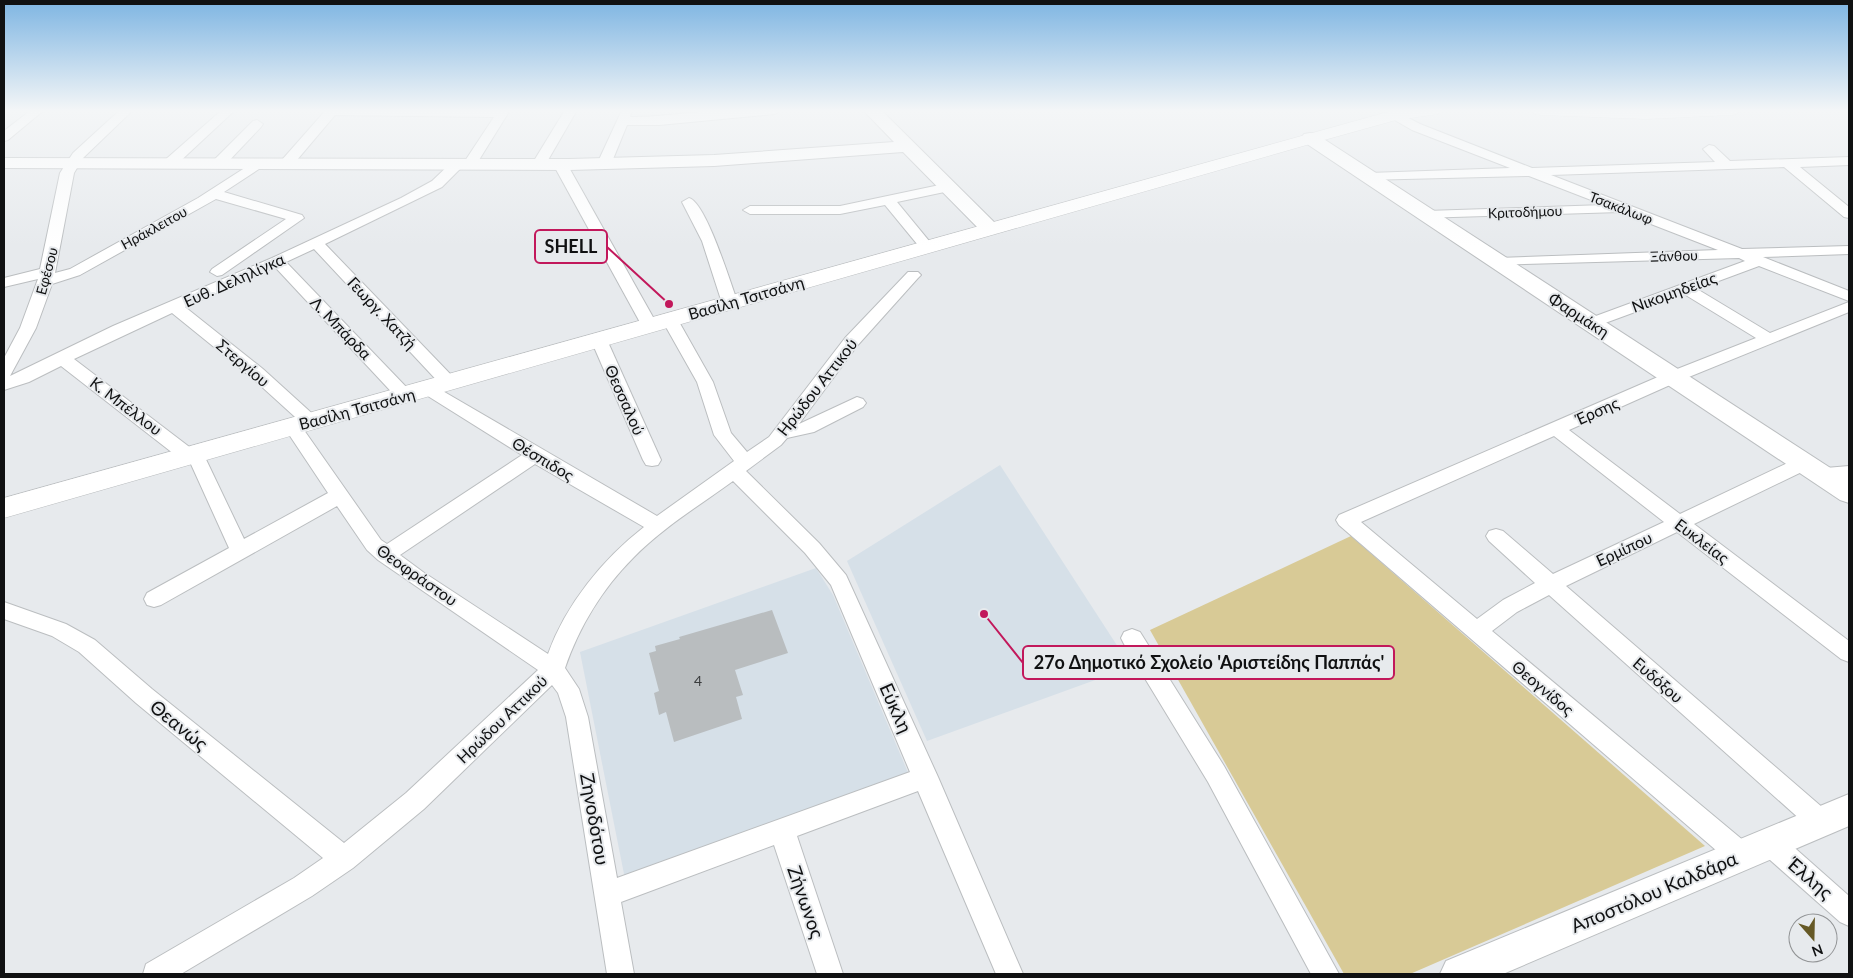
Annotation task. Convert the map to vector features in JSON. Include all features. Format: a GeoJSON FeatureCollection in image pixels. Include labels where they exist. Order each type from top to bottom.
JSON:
{"type":"FeatureCollection","features":[{"type":"Feature","properties":{"kind":"main road","name":"Βασίλη Τσιτσάνη"},"geometry":{"type":"LineString","coordinates":[[4,508],[405,396],[1248,156]]}},
{"type":"Feature","properties":{"kind":"street"},"geometry":{"type":"LineString","coordinates":[[72,163],[79,156]]}},
{"type":"Feature","properties":{"kind":"street"},"geometry":{"type":"LineString","coordinates":[[170,163],[178,156]]}},
{"type":"Feature","properties":{"kind":"street"},"geometry":{"type":"LineString","coordinates":[[219,164],[227,156]]}},
{"type":"Feature","properties":{"kind":"street"},"geometry":{"type":"LineString","coordinates":[[286,164],[293,156]]}},
{"type":"Feature","properties":{"kind":"street"},"geometry":{"type":"LineString","coordinates":[[463,165],[470,156]]}},
{"type":"Feature","properties":{"kind":"street"},"geometry":{"type":"LineString","coordinates":[[540,164],[545,156]]}},
{"type":"Feature","properties":{"kind":"street"},"geometry":{"type":"LineString","coordinates":[[604,164],[608,156]]}},
{"type":"Feature","properties":{"kind":"street"},"geometry":{"type":"LineString","coordinates":[[4,163],[604,164],[724,160],[781,156]]}},
{"type":"Feature","properties":{"kind":"street"},"geometry":{"type":"LineString","coordinates":[[918,156],[990,229]]}},
{"type":"Feature","properties":{"kind":"street","name":"Φαρμάκη"},"geometry":{"type":"LineString","coordinates":[[1337,156],[1849,493]]}},
{"type":"Feature","properties":{"kind":"street","name":"Τσακάλωφ"},"geometry":{"type":"LineString","coordinates":[[1488,156],[1849,296]]}},
{"type":"Feature","properties":{"kind":"street"},"geometry":{"type":"LineString","coordinates":[[1717,156],[1726,164]]}},
{"type":"Feature","properties":{"kind":"street"},"geometry":{"type":"LineString","coordinates":[[1369,177],[1849,160]]}},
{"type":"Feature","properties":{"kind":"street"},"geometry":{"type":"LineString","coordinates":[[1786,162],[1849,214]]}},
{"type":"Feature","properties":{"kind":"street","name":"Εφέσου"},"geometry":{"type":"LineString","coordinates":[[4,373],[28,328],[46,276],[66,177],[72,163]]}},
{"type":"Feature","properties":{"kind":"street","name":"Ηράκλειτου"},"geometry":{"type":"LineString","coordinates":[[4,282],[75,272],[215,194],[257,164]]}},
{"type":"Feature","properties":{"kind":"street","name":"Εύκλη"},"geometry":{"type":"LineString","coordinates":[[560,164],[660,323],[705,382],[723,435],[741,467],[839,581],[926,777],[1010,974]]}},
{"type":"Feature","properties":{"kind":"street","name":"Ευθ. Δεληλίγκα"},"geometry":{"type":"LineString","coordinates":[[4,384],[17,380],[424,192],[463,165]]}},
{"type":"Feature","properties":{"kind":"street"},"geometry":{"type":"LineString","coordinates":[[750,210],[825,211],[949,187]]}},
{"type":"Feature","properties":{"kind":"street"},"geometry":{"type":"LineString","coordinates":[[215,194],[297,218],[216,272]]}},
{"type":"Feature","properties":{"kind":"street"},"geometry":{"type":"LineString","coordinates":[[889,200],[927,247]]}},
{"type":"Feature","properties":{"kind":"street"},"geometry":{"type":"LineString","coordinates":[[689,202],[709,241],[730,303]]}},
{"type":"Feature","properties":{"kind":"street","name":"Κριτοδήμου"},"geometry":{"type":"LineString","coordinates":[[1426,215],[1624,209]]}},
{"type":"Feature","properties":{"kind":"street","name":"Γεωργ. Χατζή"},"geometry":{"type":"LineString","coordinates":[[316,243],[439,386]]}},
{"type":"Feature","properties":{"kind":"street","name":"Ξάνθου"},"geometry":{"type":"LineString","coordinates":[[1498,262],[1849,250]]}},
{"type":"Feature","properties":{"kind":"street","name":"Λ. Μπάρδα"},"geometry":{"type":"LineString","coordinates":[[277,261],[405,396]]}},
{"type":"Feature","properties":{"kind":"street","name":"Νικομηδείας"},"geometry":{"type":"LineString","coordinates":[[1590,323],[1758,261]]}},
{"type":"Feature","properties":{"kind":"street","name":"Ηρώδου Αττικού"},"geometry":{"type":"LineString","coordinates":[[156,974],[303,887],[344,859],[415,802],[554,669],[566,634],[604,578],[636,543],[741,467],[782,434],[851,342],[913,275]]}},
{"type":"Feature","properties":{"kind":"street"},"geometry":{"type":"LineString","coordinates":[[1685,288],[1769,339]]}},
{"type":"Feature","properties":{"kind":"street","name":"Στεργίου"},"geometry":{"type":"LineString","coordinates":[[174,306],[257,373],[302,424]]}},
{"type":"Feature","properties":{"kind":"street","name":"Έρσης"},"geometry":{"type":"LineString","coordinates":[[1346,520],[1673,377],[1849,307]]}},
{"type":"Feature","properties":{"kind":"street","name":"Θεσσαλού"},"geometry":{"type":"LineString","coordinates":[[599,340],[652,460]]}},
{"type":"Feature","properties":{"kind":"street","name":"Κ. Μπέλλου"},"geometry":{"type":"LineString","coordinates":[[62,358],[192,455],[240,551]]}},
{"type":"Feature","properties":{"kind":"street","name":"Θέσπιδος"},"geometry":{"type":"LineString","coordinates":[[439,386],[535,455],[658,526]]}},
{"type":"Feature","properties":{"kind":"street"},"geometry":{"type":"LineString","coordinates":[[782,434],[808,428],[857,403]]}},
{"type":"Feature","properties":{"kind":"street","name":"Θεοφράστου"},"geometry":{"type":"LineString","coordinates":[[302,424],[339,496],[369,539],[385,555],[554,669]]}},
{"type":"Feature","properties":{"kind":"street","name":"Ευκλείας"},"geometry":{"type":"LineString","coordinates":[[1556,429],[1849,653]]}},
{"type":"Feature","properties":{"kind":"street"},"geometry":{"type":"LineString","coordinates":[[385,555],[535,455]]}},
{"type":"Feature","properties":{"kind":"street"},"geometry":{"type":"LineString","coordinates":[[1813,469],[1849,473]]}},
{"type":"Feature","properties":{"kind":"street","name":"Ερμίπου"},"geometry":{"type":"LineString","coordinates":[[1476,631],[1510,606],[1551,584],[1679,524],[1813,469]]}},
{"type":"Feature","properties":{"kind":"street"},"geometry":{"type":"LineString","coordinates":[[154,599],[339,496]]}},
{"type":"Feature","properties":{"kind":"street","name":"Θεογνίδος"},"geometry":{"type":"LineString","coordinates":[[1346,520],[1476,631],[1756,849]]}},
{"type":"Feature","properties":{"kind":"street","name":"Ευδόξου"},"geometry":{"type":"LineString","coordinates":[[1496,536],[1551,584],[1835,816]]}},
{"type":"Feature","properties":{"kind":"street","name":"Θεανώς"},"geometry":{"type":"LineString","coordinates":[[4,610],[59,630],[87,646],[144,696],[344,859]]}},
{"type":"Feature","properties":{"kind":"street"},"geometry":{"type":"LineString","coordinates":[[1132,638],[1216,774],[1274,876],[1326,974]]}},
{"type":"Feature","properties":{"kind":"street","name":"Ζηνοδότου"},"geometry":{"type":"LineString","coordinates":[[554,669],[568,689],[577,717],[620,974]]}},
{"type":"Feature","properties":{"kind":"street"},"geometry":{"type":"LineString","coordinates":[[608,894],[926,777]]}},
{"type":"Feature","properties":{"kind":"street","name":"Αποστόλου Καλδάρα"},"geometry":{"type":"LineString","coordinates":[[1459,974],[1835,816]]}},
{"type":"Feature","properties":{"kind":"street","name":"Ζήνωνος"},"geometry":{"type":"LineString","coordinates":[[782,830],[830,974]]}},
{"type":"Feature","properties":{"kind":"street","name":"Έλλης"},"geometry":{"type":"LineString","coordinates":[[1756,849],[1849,913]]}},
{"type":"Feature","properties":{"kind":"shaded area"},"geometry":{"type":"Polygon","coordinates":[[[1000,465],[1131,667],[927,741],[847,561],[1000,465]]]}},
{"type":"Feature","properties":{"kind":"shaded area"},"geometry":{"type":"Polygon","coordinates":[[[1351,536],[1705,846],[1410,974],[1344,974],[1150,630],[1351,536]]]}},
{"type":"Feature","properties":{"kind":"shaded area"},"geometry":{"type":"Polygon","coordinates":[[[816,568],[833,595],[909,775],[625,879],[580,652],[816,568]]]}},
{"type":"Feature","properties":{"kind":"building"},"geometry":{"type":"Polygon","coordinates":[[[772,610],[788,653],[735,670],[743,695],[736,697],[742,719],[674,742],[666,712],[659,715],[654,693],[659,691],[649,653],[656,651],[655,646],[680,639],[679,637],[772,610]]]}},
{"type":"Feature","properties":{"kind":"place","name":"SHELL"},"geometry":{"type":"Point","coordinates":[669,304]}},
{"type":"Feature","properties":{"kind":"place","name":"27ο Δημοτικό Σχολείο 'Αριστείδης Παππάς'"},"geometry":{"type":"Point","coordinates":[984,614]}}]}
